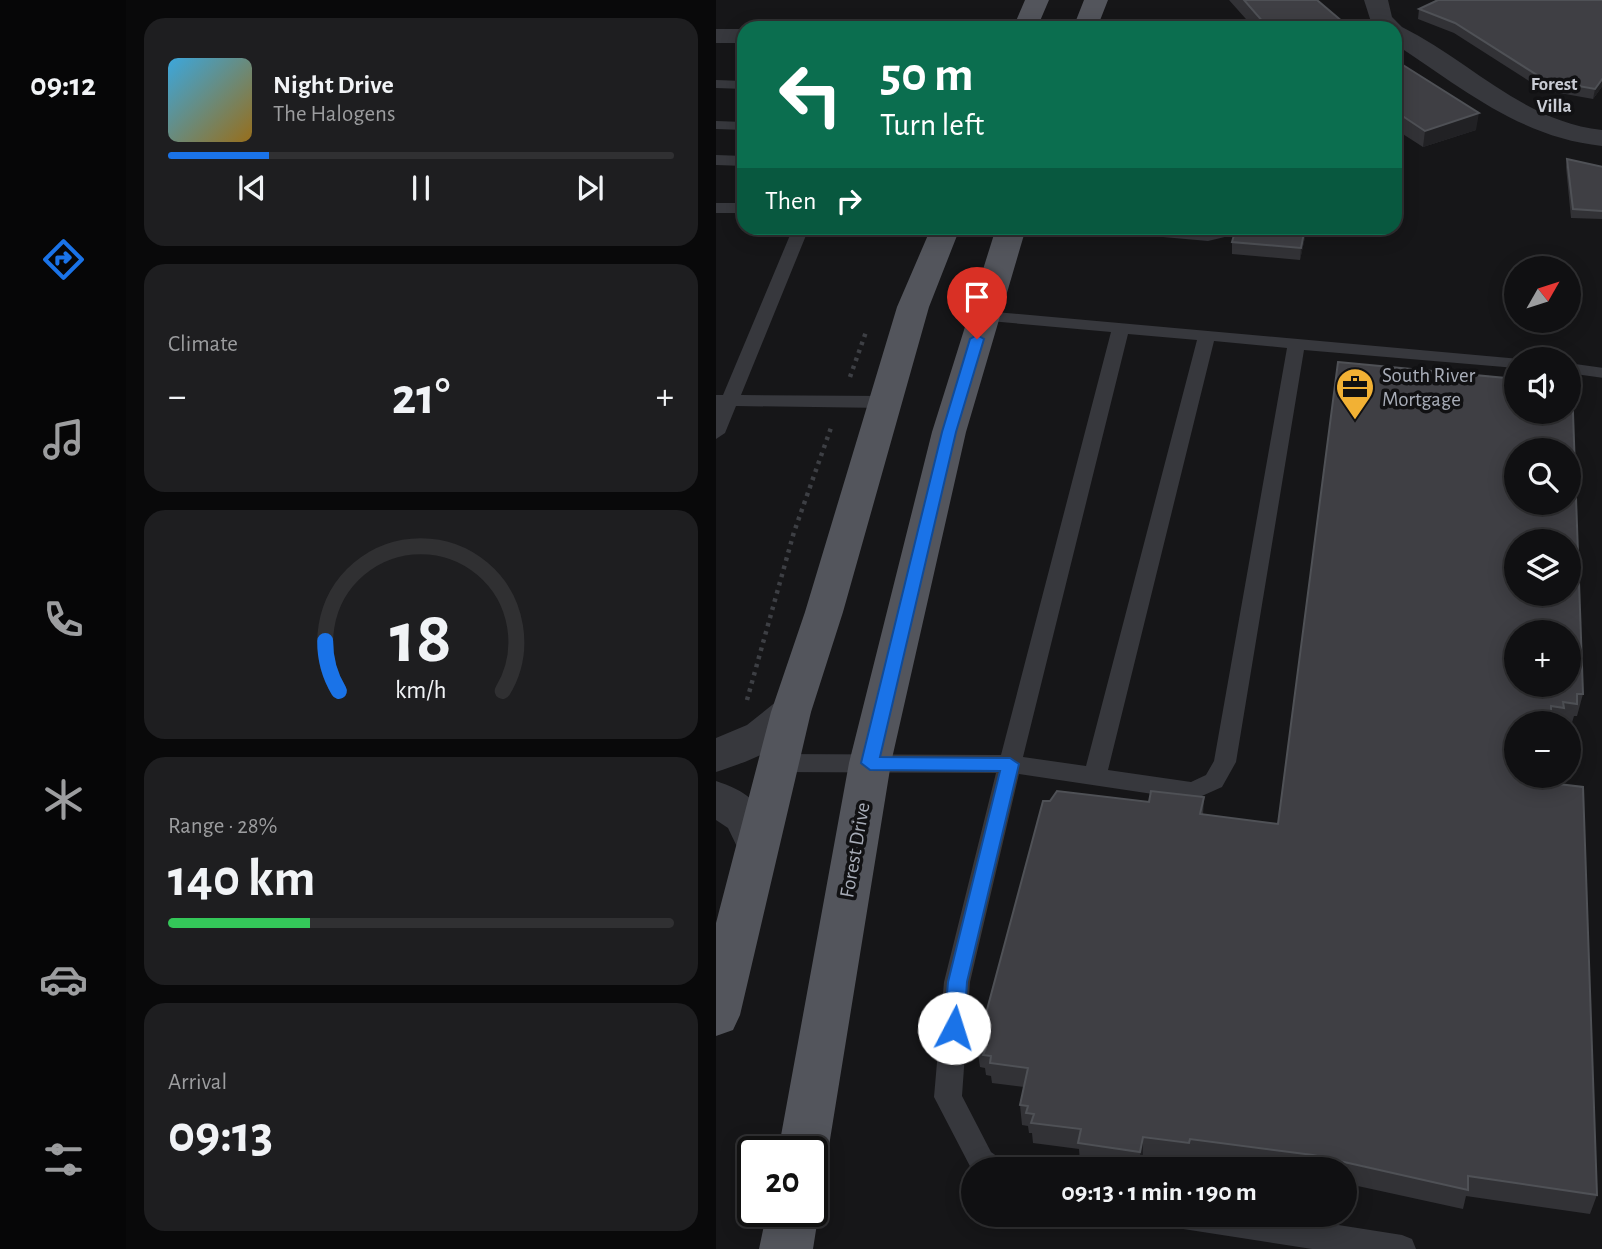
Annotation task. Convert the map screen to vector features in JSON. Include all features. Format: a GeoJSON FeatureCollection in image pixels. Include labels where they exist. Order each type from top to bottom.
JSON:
{"type":"FeatureCollection","features":[{"type":"Feature","properties":{"kind":"main road"},"geometry":{"type":"LineString","coordinates":[[1028,21],[1037,0]]}},
{"type":"Feature","properties":{"kind":"main road"},"geometry":{"type":"LineString","coordinates":[[1088,21],[1096,0]]}},
{"type":"Feature","properties":{"kind":"main road"},"geometry":{"type":"LineString","coordinates":[[716,1015],[756,843],[791,712],[824,612],[913,307],[942,235]]}},
{"type":"Feature","properties":{"kind":"main road","name":"Forest Drive"},"geometry":{"type":"LineString","coordinates":[[806,1136],[870,763],[949,432],[1009,235]]}},
{"type":"Feature","properties":{"kind":"main road"},"geometry":{"type":"LineString","coordinates":[[787,1249],[790,1227]]}},
{"type":"Feature","properties":{"kind":"street"},"geometry":{"type":"LineString","coordinates":[[1376,0],[1382,21]]}},
{"type":"Feature","properties":{"kind":"street"},"geometry":{"type":"LineString","coordinates":[[716,36],[737,36]]}},
{"type":"Feature","properties":{"kind":"street"},"geometry":{"type":"LineString","coordinates":[[1402,38],[1526,118],[1572,135],[1602,138]]}},
{"type":"Feature","properties":{"kind":"street"},"geometry":{"type":"LineString","coordinates":[[724,753],[762,736],[791,712]]}},
{"type":"Feature","properties":{"kind":"street"},"geometry":{"type":"LineString","coordinates":[[716,798],[745,817],[756,843]]}},
{"type":"Feature","properties":{"kind":"lane"},"geometry":{"type":"LineString","coordinates":[[716,84],[737,85]]}},
{"type":"Feature","properties":{"kind":"lane"},"geometry":{"type":"LineString","coordinates":[[716,125],[737,126]]}},
{"type":"Feature","properties":{"kind":"lane"},"geometry":{"type":"LineString","coordinates":[[716,160],[737,161]]}},
{"type":"Feature","properties":{"kind":"lane"},"geometry":{"type":"LineString","coordinates":[[716,208],[737,208]]}},
{"type":"Feature","properties":{"kind":"lane"},"geometry":{"type":"LineString","coordinates":[[716,433],[723,400],[798,235]]}},
{"type":"Feature","properties":{"kind":"lane"},"geometry":{"type":"LineString","coordinates":[[984,316],[1504,362]]}},
{"type":"Feature","properties":{"kind":"lane"},"geometry":{"type":"LineString","coordinates":[[979,1157],[948,1097],[958,982],[1010,764],[1121,327]]}},
{"type":"Feature","properties":{"kind":"lane"},"geometry":{"type":"LineString","coordinates":[[1095,777],[1207,334]]}},
{"type":"Feature","properties":{"kind":"lane"},"geometry":{"type":"LineString","coordinates":[[777,764],[1010,764],[1193,791],[1214,781],[1225,762],[1297,342]]}},
{"type":"Feature","properties":{"kind":"lane"},"geometry":{"type":"LineString","coordinates":[[1581,370],[1602,373]]}},
{"type":"Feature","properties":{"kind":"lane"},"geometry":{"type":"LineString","coordinates":[[723,400],[885,402]]}},
{"type":"Feature","properties":{"kind":"lane"},"geometry":{"type":"LineString","coordinates":[[1261,1227],[1402,1249]]}},
{"type":"Feature","properties":{"kind":"path"},"geometry":{"type":"LineString","coordinates":[[724,753],[794,532],[872,317]]}},
{"type":"Feature","properties":{"kind":"building"},"geometry":{"type":"Polygon","coordinates":[[[1244,0],[1317,0],[1342,21],[1262,21],[1244,0]]]}},
{"type":"Feature","properties":{"kind":"building"},"geometry":{"type":"Polygon","coordinates":[[[1438,0],[1603,0],[1603,78],[1595,89],[1545,80],[1455,23],[1419,9],[1438,0]]]}},
{"type":"Feature","properties":{"kind":"building"},"geometry":{"type":"Polygon","coordinates":[[[1402,64],[1479,113],[1425,131],[1402,116],[1402,64]]]}},
{"type":"Feature","properties":{"kind":"building"},"geometry":{"type":"Polygon","coordinates":[[[1567,159],[1603,167],[1603,211],[1573,209],[1567,159]]]}},
{"type":"Feature","properties":{"kind":"building"},"geometry":{"type":"Polygon","coordinates":[[[1234,235],[1304,235],[1301,248],[1232,242],[1234,235]]]}},
{"type":"Feature","properties":{"kind":"building"},"geometry":{"type":"Polygon","coordinates":[[[1338,362],[1504,378],[1504,424],[1573,424],[1574,438],[1504,438],[1504,515],[1577,515],[1577,529],[1504,529],[1504,606],[1580,606],[1580,620],[1504,620],[1504,697],[1577,697],[1577,704],[1563,702],[1564,708],[1551,706],[1551,711],[1504,711],[1504,788],[1583,787],[1597,1195],[1468,1176],[1468,1190],[1357,1165],[1357,1157],[1322,1157],[1190,1139],[1189,1143],[1143,1137],[1140,1152],[1078,1143],[1081,1129],[1031,1123],[1034,1114],[1026,1113],[1028,1106],[1020,1105],[1028,1068],[990,1063],[991,1056],[983,1055],[986,1048],[977,1047],[1043,801],[1050,801],[1057,791],[1149,802],[1151,791],[1204,797],[1200,814],[1278,824],[1338,362]]]}},
{"type":"Feature","properties":{"kind":"building"},"geometry":{"type":"Polygon","coordinates":[[[1581,638],[1583,694],[1581,694],[1581,638]]]}},
{"type":"Feature","properties":{"kind":"place","name":"South River Mortgage"},"geometry":{"type":"Point","coordinates":[1355,421]}},
{"type":"Feature","properties":{"kind":"district","name":"Forest Villa"},"geometry":{"type":"Point","coordinates":[1554,95]}},
{"type":"Feature","properties":{"kind":"route"},"geometry":{"type":"LineString","coordinates":[[954,1028],[958,982],[1010,764],[870,763],[949,432],[977,339]]}}]}
